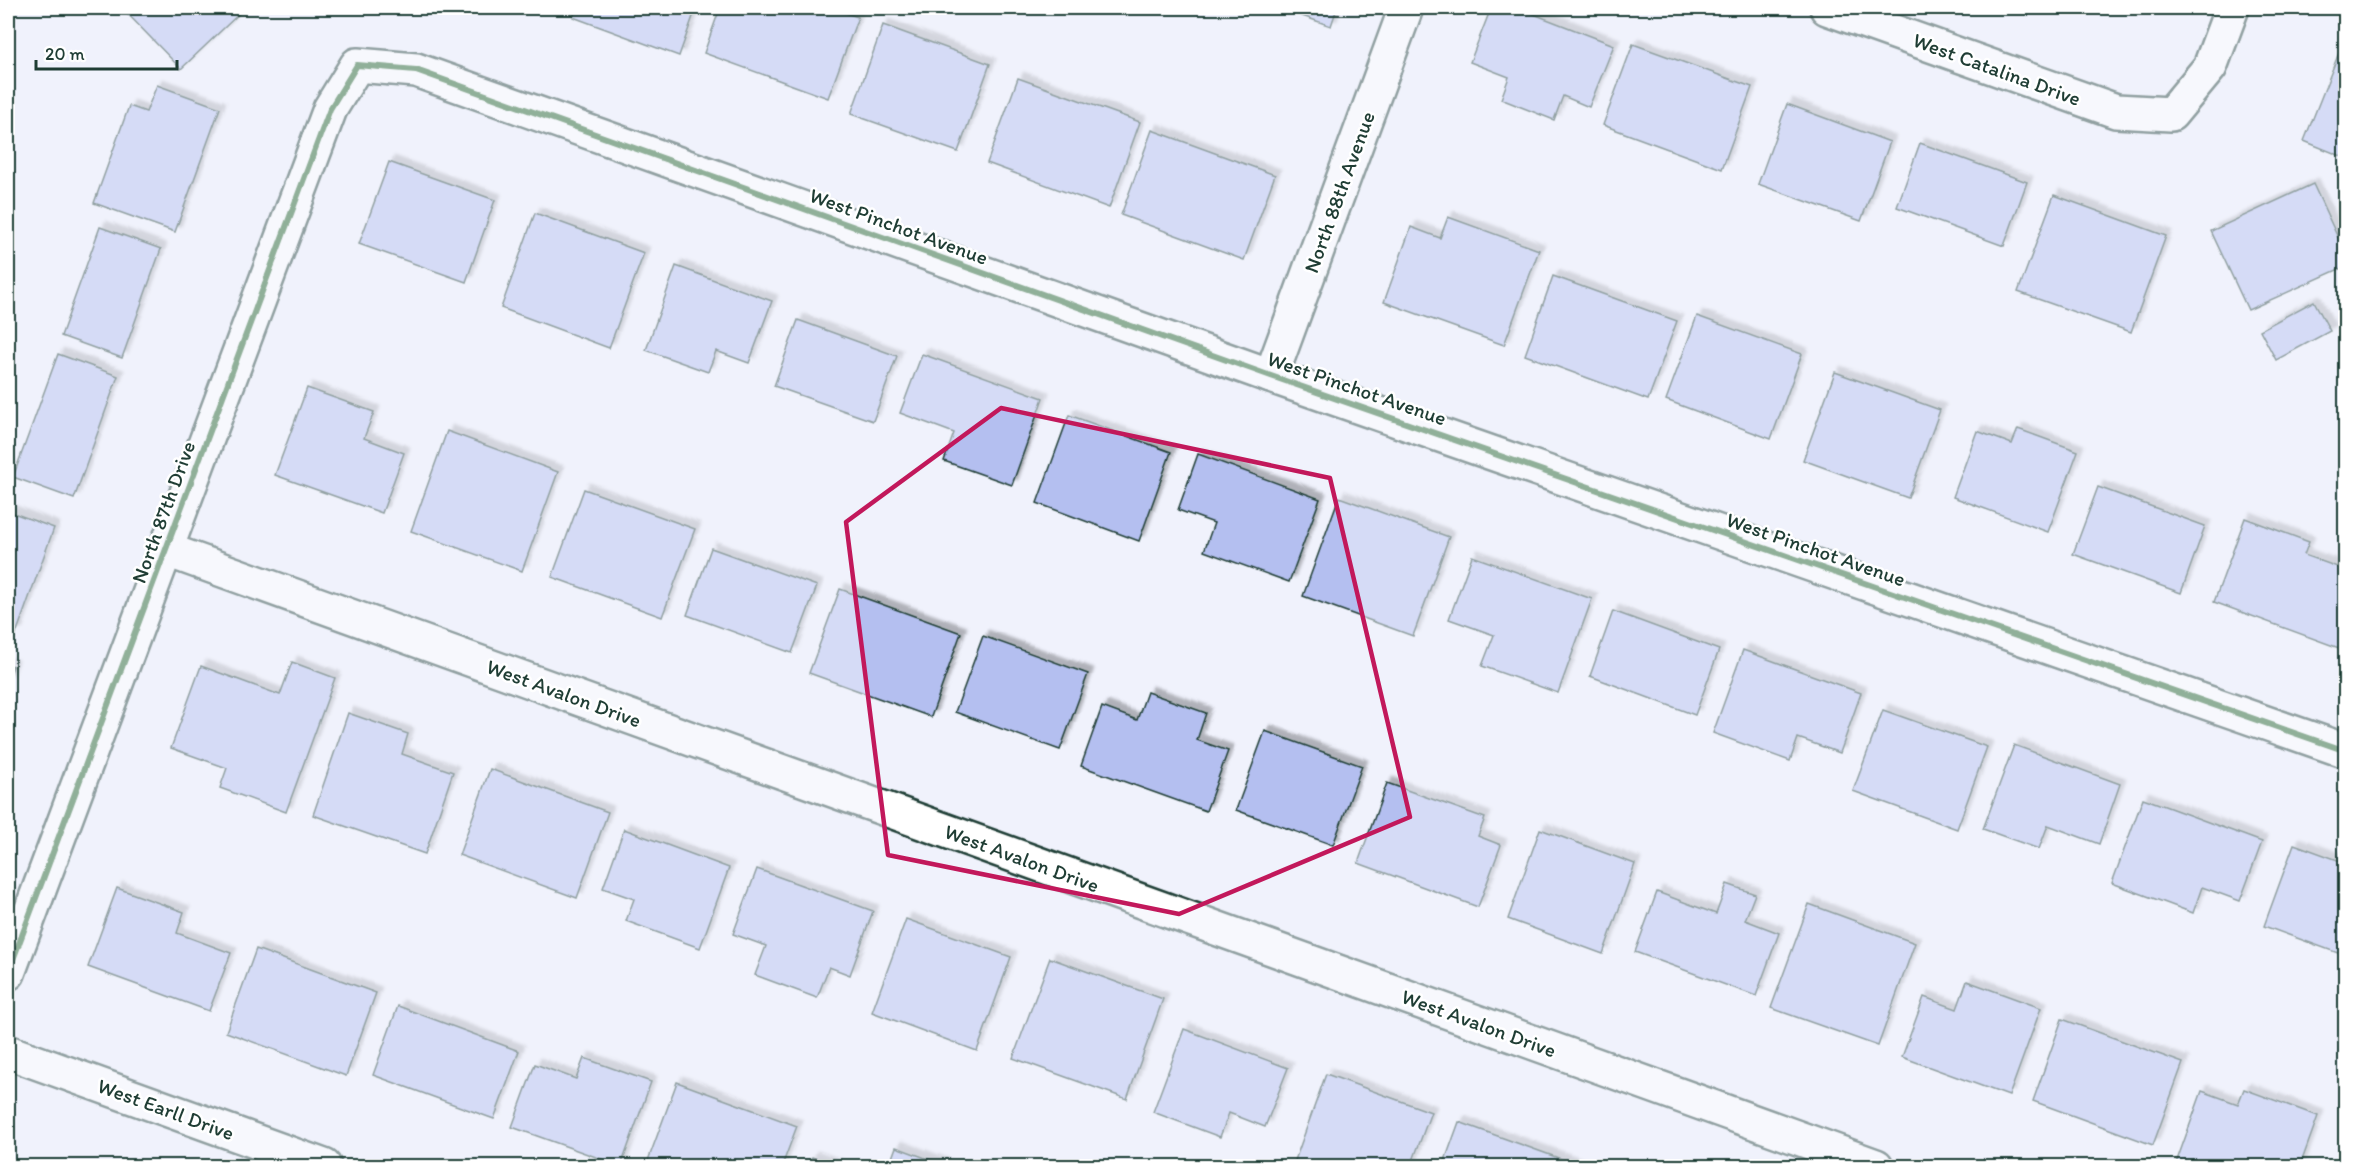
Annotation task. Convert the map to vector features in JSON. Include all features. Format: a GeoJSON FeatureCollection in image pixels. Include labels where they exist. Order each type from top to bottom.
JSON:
{"type":"FeatureCollection","features":[{"type":"Feature","properties":{"kind":"street","name":"North 88th Avenue"},"geometry":{"type":"LineString","coordinates":[[1271,376],[1406,8]]}},
{"type":"Feature","properties":{"kind":"street","name":"West Catalina Drive"},"geometry":{"type":"LineString","coordinates":[[1827,8],[2116,111],[2171,114],[2210,68],[2232,8]]}},
{"type":"Feature","properties":{"kind":"street","name":"West Pinchot Avenue"},"geometry":{"type":"LineString","coordinates":[[357,65],[416,70],[1271,376],[2346,751]]}},
{"type":"Feature","properties":{"kind":"street","name":"North 87th Drive"},"geometry":{"type":"LineString","coordinates":[[8,973],[330,109],[357,65]]}},
{"type":"Feature","properties":{"kind":"street","name":"West Avalon Drive"},"geometry":{"type":"LineString","coordinates":[[167,550],[1813,1156],[1876,1167]]}},
{"type":"Feature","properties":{"kind":"street","name":"West Earll Drive"},"geometry":{"type":"LineString","coordinates":[[8,1052],[324,1167]]}},
{"type":"Feature","properties":{"kind":"highlighted area"},"geometry":{"type":"Polygon","coordinates":[[[1001,408],[1330,478],[1410,817],[1179,914],[888,855],[846,522],[1001,408]]]}},
{"type":"Feature","properties":{"kind":"building"},"geometry":{"type":"Polygon","coordinates":[[[122,8],[245,8],[181,69],[122,8]]]}},
{"type":"Feature","properties":{"kind":"building"},"geometry":{"type":"Polygon","coordinates":[[[577,8],[696,8],[679,56],[573,17],[577,8]]]}},
{"type":"Feature","properties":{"kind":"building"},"geometry":{"type":"Polygon","coordinates":[[[720,8],[830,8],[858,17],[828,98],[704,53],[720,8]]]}},
{"type":"Feature","properties":{"kind":"building"},"geometry":{"type":"Polygon","coordinates":[[[1279,8],[1337,8],[1331,26],[1279,8]]]}},
{"type":"Feature","properties":{"kind":"building"},"geometry":{"type":"Polygon","coordinates":[[[1491,8],[1518,8],[1614,45],[1589,107],[1563,96],[1554,120],[1501,99],[1509,77],[1470,62],[1491,8]]]}},
{"type":"Feature","properties":{"kind":"building"},"geometry":{"type":"Polygon","coordinates":[[[883,25],[990,64],[958,152],[851,114],[883,25]]]}},
{"type":"Feature","properties":{"kind":"building"},"geometry":{"type":"Polygon","coordinates":[[[2346,35],[2346,158],[2304,141],[2346,35]]]}},
{"type":"Feature","properties":{"kind":"building"},"geometry":{"type":"Polygon","coordinates":[[[1633,44],[1752,87],[1722,169],[1603,125],[1633,44]]]}},
{"type":"Feature","properties":{"kind":"building"},"geometry":{"type":"Polygon","coordinates":[[[1018,78],[1140,122],[1109,208],[987,163],[1018,78]]]}},
{"type":"Feature","properties":{"kind":"building"},"geometry":{"type":"Polygon","coordinates":[[[157,85],[220,108],[175,232],[94,203],[129,106],[146,112],[157,85]]]}},
{"type":"Feature","properties":{"kind":"building"},"geometry":{"type":"Polygon","coordinates":[[[1787,104],[1890,142],[1861,221],[1758,184],[1787,104]]]}},
{"type":"Feature","properties":{"kind":"building"},"geometry":{"type":"Polygon","coordinates":[[[1152,130],[1275,175],[1244,260],[1121,215],[1152,130]]]}},
{"type":"Feature","properties":{"kind":"building"},"geometry":{"type":"Polygon","coordinates":[[[1920,143],[2027,182],[2004,246],[1897,207],[1920,143]]]}},
{"type":"Feature","properties":{"kind":"building"},"geometry":{"type":"Polygon","coordinates":[[[389,162],[495,200],[466,282],[359,244],[389,162]]]}},
{"type":"Feature","properties":{"kind":"building"},"geometry":{"type":"Polygon","coordinates":[[[2313,184],[2346,255],[2346,266],[2248,310],[2211,231],[2313,184]]]}},
{"type":"Feature","properties":{"kind":"building"},"geometry":{"type":"Polygon","coordinates":[[[2054,195],[2166,236],[2131,332],[2018,292],[2054,195]]]}},
{"type":"Feature","properties":{"kind":"building"},"geometry":{"type":"Polygon","coordinates":[[[535,213],[644,253],[609,348],[501,308],[535,213]]]}},
{"type":"Feature","properties":{"kind":"building"},"geometry":{"type":"Polygon","coordinates":[[[1448,217],[1539,250],[1504,345],[1384,302],[1411,227],[1440,238],[1448,217]]]}},
{"type":"Feature","properties":{"kind":"building"},"geometry":{"type":"Polygon","coordinates":[[[100,227],[161,249],[122,358],[61,336],[100,227]]]}},
{"type":"Feature","properties":{"kind":"building"},"geometry":{"type":"Polygon","coordinates":[[[676,266],[772,301],[749,363],[716,351],[708,372],[646,350],[676,266]]]}},
{"type":"Feature","properties":{"kind":"building"},"geometry":{"type":"Polygon","coordinates":[[[1553,276],[1677,321],[1648,400],[1525,355],[1553,276]]]}},
{"type":"Feature","properties":{"kind":"building"},"geometry":{"type":"Polygon","coordinates":[[[2314,301],[2330,331],[2276,360],[2260,330],[2314,301]]]}},
{"type":"Feature","properties":{"kind":"building"},"geometry":{"type":"Polygon","coordinates":[[[1697,316],[1802,354],[1771,439],[1666,400],[1697,316]]]}},
{"type":"Feature","properties":{"kind":"building"},"geometry":{"type":"Polygon","coordinates":[[[798,320],[897,356],[873,421],[774,386],[798,320]]]}},
{"type":"Feature","properties":{"kind":"building"},"geometry":{"type":"Polygon","coordinates":[[[58,354],[118,376],[74,499],[13,477],[58,354]]]}},
{"type":"Feature","properties":{"kind":"building"},"geometry":{"type":"Polygon","coordinates":[[[922,354],[1043,398],[1012,485],[944,461],[954,433],[900,413],[922,354]]]}},
{"type":"Feature","properties":{"kind":"building"},"geometry":{"type":"Polygon","coordinates":[[[1835,372],[1940,410],[1908,498],[1803,460],[1835,372]]]}},
{"type":"Feature","properties":{"kind":"building"},"geometry":{"type":"Polygon","coordinates":[[[307,388],[374,412],[364,438],[404,453],[382,513],[275,475],[307,388]]]}},
{"type":"Feature","properties":{"kind":"building"},"geometry":{"type":"Polygon","coordinates":[[[1069,415],[1171,452],[1139,541],[1037,503],[1069,415]]]}},
{"type":"Feature","properties":{"kind":"building"},"geometry":{"type":"Polygon","coordinates":[[[2018,429],[2078,451],[2048,532],[1953,497],[1977,431],[2012,444],[2018,429]]]}},
{"type":"Feature","properties":{"kind":"building"},"geometry":{"type":"Polygon","coordinates":[[[447,431],[558,472],[522,571],[411,531],[447,431]]]}},
{"type":"Feature","properties":{"kind":"building"},"geometry":{"type":"Polygon","coordinates":[[[1198,454],[1320,499],[1289,582],[1204,551],[1214,523],[1178,510],[1198,454]]]}},
{"type":"Feature","properties":{"kind":"building"},"geometry":{"type":"Polygon","coordinates":[[[2098,487],[2205,526],[2181,593],[2073,554],[2098,487]]]}},
{"type":"Feature","properties":{"kind":"building"},"geometry":{"type":"Polygon","coordinates":[[[584,489],[695,529],[662,617],[552,577],[584,489]]]}},
{"type":"Feature","properties":{"kind":"building"},"geometry":{"type":"Polygon","coordinates":[[[1339,497],[1449,537],[1413,636],[1303,596],[1339,497]]]}},
{"type":"Feature","properties":{"kind":"building"},"geometry":{"type":"Polygon","coordinates":[[[8,511],[54,528],[16,634],[8,631],[8,511]]]}},
{"type":"Feature","properties":{"kind":"building"},"geometry":{"type":"Polygon","coordinates":[[[2245,518],[2309,542],[2304,555],[2346,570],[2346,631],[2339,648],[2214,602],[2245,518]]]}},
{"type":"Feature","properties":{"kind":"building"},"geometry":{"type":"Polygon","coordinates":[[[711,548],[817,586],[792,653],[687,615],[711,548]]]}},
{"type":"Feature","properties":{"kind":"building"},"geometry":{"type":"Polygon","coordinates":[[[1472,556],[1592,599],[1558,693],[1482,666],[1494,635],[1449,619],[1472,556]]]}},
{"type":"Feature","properties":{"kind":"building"},"geometry":{"type":"Polygon","coordinates":[[[840,589],[961,633],[931,717],[809,673],[840,589]]]}},
{"type":"Feature","properties":{"kind":"building"},"geometry":{"type":"Polygon","coordinates":[[[1613,611],[1719,650],[1695,715],[1590,676],[1613,611]]]}},
{"type":"Feature","properties":{"kind":"building"},"geometry":{"type":"Polygon","coordinates":[[[983,636],[1088,674],[1060,750],[955,712],[983,636]]]}},
{"type":"Feature","properties":{"kind":"building"},"geometry":{"type":"Polygon","coordinates":[[[1743,650],[1861,693],[1840,753],[1798,738],[1790,761],[1713,733],[1743,650]]]}},
{"type":"Feature","properties":{"kind":"building"},"geometry":{"type":"Polygon","coordinates":[[[292,662],[335,678],[286,812],[220,788],[227,768],[171,748],[201,666],[280,695],[292,662]]]}},
{"type":"Feature","properties":{"kind":"building"},"geometry":{"type":"Polygon","coordinates":[[[8,664],[13,666],[8,681],[8,664]]]}},
{"type":"Feature","properties":{"kind":"building"},"geometry":{"type":"Polygon","coordinates":[[[1147,692],[1206,713],[1197,740],[1228,751],[1206,811],[1081,766],[1102,707],[1137,720],[1147,692]]]}},
{"type":"Feature","properties":{"kind":"building"},"geometry":{"type":"Polygon","coordinates":[[[1883,710],[1987,747],[1957,829],[1853,791],[1883,710]]]}},
{"type":"Feature","properties":{"kind":"building"},"geometry":{"type":"Polygon","coordinates":[[[348,713],[408,734],[402,754],[453,772],[425,854],[313,815],[348,713]]]}},
{"type":"Feature","properties":{"kind":"building"},"geometry":{"type":"Polygon","coordinates":[[[1265,731],[1362,766],[1333,845],[1236,810],[1265,731]]]}},
{"type":"Feature","properties":{"kind":"building"},"geometry":{"type":"Polygon","coordinates":[[[2014,745],[2120,784],[2099,844],[2048,825],[2039,849],[1983,829],[2014,745]]]}},
{"type":"Feature","properties":{"kind":"building"},"geometry":{"type":"Polygon","coordinates":[[[490,769],[608,812],[577,898],[459,855],[490,769]]]}},
{"type":"Feature","properties":{"kind":"building"},"geometry":{"type":"Polygon","coordinates":[[[1387,783],[1485,818],[1478,836],[1501,845],[1478,907],[1358,863],[1387,783]]]}},
{"type":"Feature","properties":{"kind":"building"},"geometry":{"type":"Polygon","coordinates":[[[2143,798],[2262,842],[2240,901],[2202,887],[2193,913],[2112,883],[2143,798]]]}},
{"type":"Feature","properties":{"kind":"building"},"geometry":{"type":"Polygon","coordinates":[[[624,829],[729,868],[700,948],[626,921],[634,899],[603,888],[624,829]]]}},
{"type":"Feature","properties":{"kind":"building"},"geometry":{"type":"Polygon","coordinates":[[[1540,829],[1635,864],[1603,954],[1508,919],[1540,829]]]}},
{"type":"Feature","properties":{"kind":"building"},"geometry":{"type":"Polygon","coordinates":[[[2294,844],[2346,863],[2346,956],[2264,926],[2294,844]]]}},
{"type":"Feature","properties":{"kind":"building"},"geometry":{"type":"Polygon","coordinates":[[[757,869],[873,911],[850,975],[829,967],[817,998],[755,975],[766,946],[733,934],[757,869]]]}},
{"type":"Feature","properties":{"kind":"building"},"geometry":{"type":"Polygon","coordinates":[[[1727,884],[1755,894],[1745,920],[1779,933],[1756,996],[1635,952],[1657,892],[1716,914],[1727,884]]]}},
{"type":"Feature","properties":{"kind":"building"},"geometry":{"type":"Polygon","coordinates":[[[117,888],[184,912],[177,933],[231,953],[209,1011],[88,967],[117,888]]]}},
{"type":"Feature","properties":{"kind":"building"},"geometry":{"type":"Polygon","coordinates":[[[1809,904],[1915,943],[1878,1046],[1771,1008],[1809,904]]]}},
{"type":"Feature","properties":{"kind":"building"},"geometry":{"type":"Polygon","coordinates":[[[906,919],[1011,957],[977,1051],[872,1012],[906,919]]]}},
{"type":"Feature","properties":{"kind":"building"},"geometry":{"type":"Polygon","coordinates":[[[256,949],[376,993],[346,1076],[226,1032],[256,949]]]}},
{"type":"Feature","properties":{"kind":"building"},"geometry":{"type":"Polygon","coordinates":[[[1050,958],[1163,999],[1127,1099],[1013,1058],[1050,958]]]}},
{"type":"Feature","properties":{"kind":"building"},"geometry":{"type":"Polygon","coordinates":[[[1967,981],[2041,1008],[2009,1096],[1902,1057],[1924,997],[1957,1009],[1967,981]]]}},
{"type":"Feature","properties":{"kind":"building"},"geometry":{"type":"Polygon","coordinates":[[[398,1006],[519,1051],[494,1119],[373,1075],[398,1006]]]}},
{"type":"Feature","properties":{"kind":"building"},"geometry":{"type":"Polygon","coordinates":[[[2062,1019],[2183,1063],[2153,1145],[2033,1101],[2062,1019]]]}},
{"type":"Feature","properties":{"kind":"building"},"geometry":{"type":"Polygon","coordinates":[[[1184,1029],[1288,1068],[1265,1127],[1229,1113],[1220,1137],[1153,1112],[1184,1029]]]}},
{"type":"Feature","properties":{"kind":"building"},"geometry":{"type":"Polygon","coordinates":[[[584,1058],[651,1082],[621,1166],[512,1127],[535,1064],[576,1079],[584,1058]]]}},
{"type":"Feature","properties":{"kind":"building"},"geometry":{"type":"Polygon","coordinates":[[[1326,1074],[1431,1112],[1411,1166],[1388,1166],[1376,1162],[1374,1166],[1293,1166],[1326,1074]]]}},
{"type":"Feature","properties":{"kind":"building"},"geometry":{"type":"Polygon","coordinates":[[[677,1082],[797,1126],[782,1166],[646,1166],[677,1082]]]}},
{"type":"Feature","properties":{"kind":"building"},"geometry":{"type":"Polygon","coordinates":[[[2244,1089],[2318,1116],[2300,1166],[2175,1166],[2202,1091],[2238,1104],[2244,1089]]]}},
{"type":"Feature","properties":{"kind":"building"},"geometry":{"type":"Polygon","coordinates":[[[1459,1122],[1575,1164],[1574,1166],[1443,1166],[1459,1122]]]}},
{"type":"Feature","properties":{"kind":"building"},"geometry":{"type":"Polygon","coordinates":[[[896,1147],[947,1166],[889,1166],[896,1147]]]}},
{"type":"Feature","properties":{"kind":"building"},"geometry":{"type":"Polygon","coordinates":[[[812,1157],[838,1166],[808,1166],[812,1157]]]}},
{"type":"Feature","properties":{"kind":"cycle path"},"geometry":{"type":"LineString","coordinates":[[8,973],[330,109],[357,65],[416,70],[1271,376],[2346,751]]}}]}
